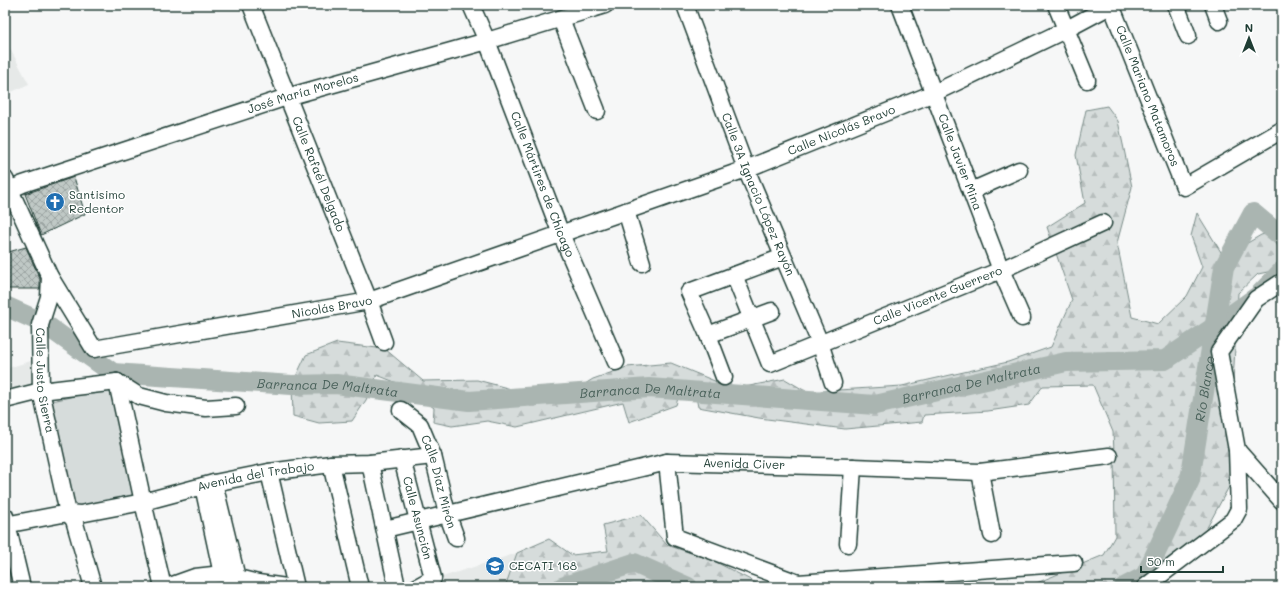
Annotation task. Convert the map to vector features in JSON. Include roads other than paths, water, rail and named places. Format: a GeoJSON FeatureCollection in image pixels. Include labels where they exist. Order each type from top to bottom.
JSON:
{"type":"FeatureCollection","features":[{"type":"Feature","properties":{"kind":"street","name":"Calle Rafaél Delgado"},"geometry":{"type":"LineString","coordinates":[[251,5],[384,342]]}},
{"type":"Feature","properties":{"kind":"street","name":"Calle Mártires de Chicago"},"geometry":{"type":"LineString","coordinates":[[471,5],[487,41],[561,234],[616,362]]}},
{"type":"Feature","properties":{"kind":"street","name":"José María Morelos"},"geometry":{"type":"LineString","coordinates":[[7,187],[23,184],[287,97],[487,41],[605,5]]}},
{"type":"Feature","properties":{"kind":"street","name":"Calle 3A Ignacio López Rayón"},"geometry":{"type":"LineString","coordinates":[[685,5],[746,168],[820,343],[833,384]]}},
{"type":"Feature","properties":{"kind":"street","name":"Calle Javier Mina"},"geometry":{"type":"LineString","coordinates":[[900,5],[1001,270],[1022,318]]}},
{"type":"Feature","properties":{"kind":"street"},"geometry":{"type":"LineString","coordinates":[[1056,5],[1087,80]]}},
{"type":"Feature","properties":{"kind":"street","name":"Calle Nicolás Bravo"},"geometry":{"type":"LineString","coordinates":[[561,234],[746,168],[934,93],[1067,29],[1111,5]]}},
{"type":"Feature","properties":{"kind":"street","name":"Calle Mariano Matamoros"},"geometry":{"type":"LineString","coordinates":[[1111,5],[1184,187],[1278,135]]}},
{"type":"Feature","properties":{"kind":"street"},"geometry":{"type":"LineString","coordinates":[[1176,5],[1188,36]]}},
{"type":"Feature","properties":{"kind":"street"},"geometry":{"type":"LineString","coordinates":[[1213,5],[1219,21]]}},
{"type":"Feature","properties":{"kind":"street"},"geometry":{"type":"LineString","coordinates":[[561,19],[597,111]]}},
{"type":"Feature","properties":{"kind":"street"},"geometry":{"type":"LineString","coordinates":[[971,191],[1019,170]]}},
{"type":"Feature","properties":{"kind":"street","name":"Calle Justo Sierra"},"geometry":{"type":"LineString","coordinates":[[7,187],[50,277],[49,297],[40,325],[41,391],[92,587]]}},
{"type":"Feature","properties":{"kind":"street"},"geometry":{"type":"LineString","coordinates":[[626,211],[642,263]]}},
{"type":"Feature","properties":{"kind":"street","name":"Calle Vicente Guerrero"},"geometry":{"type":"LineString","coordinates":[[752,319],[770,364],[1001,270],[1103,223]]}},
{"type":"Feature","properties":{"kind":"street","name":"Nicolás Bravo"},"geometry":{"type":"LineString","coordinates":[[50,277],[94,349],[369,301],[561,234]]}},
{"type":"Feature","properties":{"kind":"street"},"geometry":{"type":"LineString","coordinates":[[724,377],[689,292],[783,257]]}},
{"type":"Feature","properties":{"kind":"street"},"geometry":{"type":"LineString","coordinates":[[734,275],[752,319]]}},
{"type":"Feature","properties":{"kind":"street"},"geometry":{"type":"LineString","coordinates":[[1144,587],[1233,520],[1240,509],[1237,450],[1219,352],[1256,299],[1282,282]]}},
{"type":"Feature","properties":{"kind":"street"},"geometry":{"type":"LineString","coordinates":[[708,335],[772,312]]}},
{"type":"Feature","properties":{"kind":"street"},"geometry":{"type":"LineString","coordinates":[[118,382],[142,502],[165,587],[195,578],[230,576],[258,583],[286,587]]}},
{"type":"Feature","properties":{"kind":"street"},"geometry":{"type":"LineString","coordinates":[[5,400],[41,391],[118,382],[139,396],[166,404],[206,408],[236,406]]}},
{"type":"Feature","properties":{"kind":"street","name":"Calle Díaz Mirón"},"geometry":{"type":"LineString","coordinates":[[401,410],[420,425],[433,456],[447,513],[456,538]]}},
{"type":"Feature","properties":{"kind":"street"},"geometry":{"type":"LineString","coordinates":[[1237,450],[1282,501]]}},
{"type":"Feature","properties":{"kind":"street","name":"Avenida del Trabajo"},"geometry":{"type":"LineString","coordinates":[[6,527],[74,516],[142,502],[208,484],[268,472],[331,464],[433,456]]}},
{"type":"Feature","properties":{"kind":"street","name":"Avenida Civer"},"geometry":{"type":"LineString","coordinates":[[385,529],[447,513],[667,462],[980,472],[1109,456]]}},
{"type":"Feature","properties":{"kind":"street","name":"Calle Asunción"},"geometry":{"type":"LineString","coordinates":[[402,458],[433,578],[417,587]]}},
{"type":"Feature","properties":{"kind":"street"},"geometry":{"type":"LineString","coordinates":[[370,462],[397,587]]}},
{"type":"Feature","properties":{"kind":"street"},"geometry":{"type":"LineString","coordinates":[[667,462],[675,537],[798,583],[1074,563]]}},
{"type":"Feature","properties":{"kind":"street"},"geometry":{"type":"LineString","coordinates":[[331,464],[360,587]]}},
{"type":"Feature","properties":{"kind":"street"},"geometry":{"type":"LineString","coordinates":[[848,544],[853,467]]}},
{"type":"Feature","properties":{"kind":"street"},"geometry":{"type":"LineString","coordinates":[[268,472],[296,587]]}},
{"type":"Feature","properties":{"kind":"street"},"geometry":{"type":"LineString","coordinates":[[980,472],[992,535]]}},
{"type":"Feature","properties":{"kind":"street"},"geometry":{"type":"LineString","coordinates":[[208,484],[230,576]]}},
{"type":"Feature","properties":{"kind":"street"},"geometry":{"type":"LineString","coordinates":[[6,527],[22,587]]}},
{"type":"Feature","properties":{"kind":"waterway","name":"Río Blanco"},"geometry":{"type":"LineString","coordinates":[[1124,587],[1145,576],[1190,480],[1224,267],[1253,213],[1282,237]]}},
{"type":"Feature","properties":{"kind":"waterway","name":"Barranca De Maltrata"},"geometry":{"type":"LineString","coordinates":[[5,306],[43,323],[113,373],[292,385],[336,384],[469,401],[649,388],[875,405],[1066,362],[1165,360],[1258,296],[1282,271]]}},
{"type":"Feature","properties":{"kind":"waterway","name":"Río Blanco"},"geometry":{"type":"LineString","coordinates":[[562,587],[634,563],[688,587]]}},
{"type":"Feature","properties":{"kind":"place","name":"Santisimo Redentor"},"geometry":{"type":"Point","coordinates":[55,202]}},
{"type":"Feature","properties":{"kind":"place","name":"CECATI 168"},"geometry":{"type":"Point","coordinates":[495,566]}}]}
